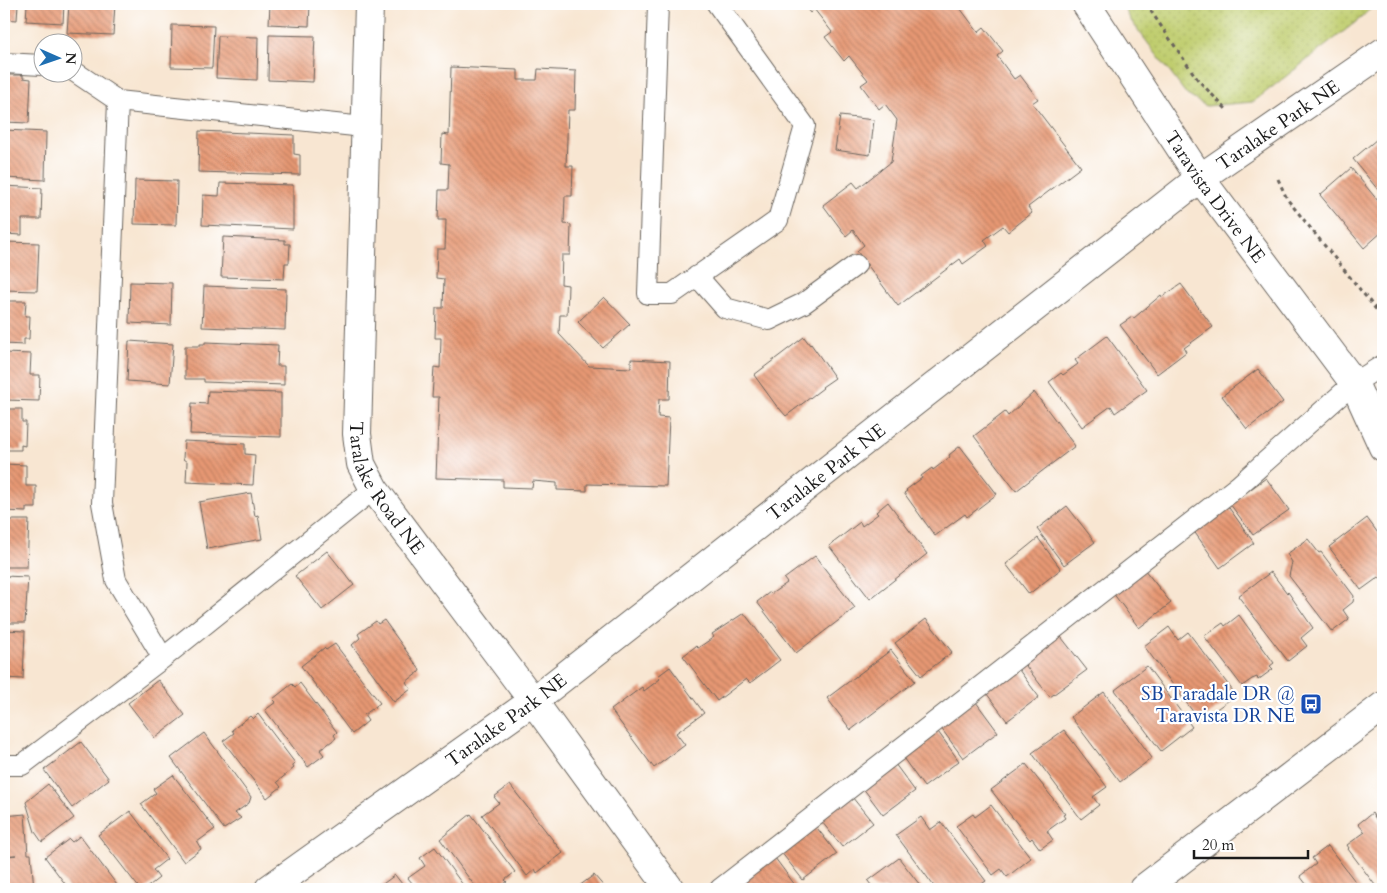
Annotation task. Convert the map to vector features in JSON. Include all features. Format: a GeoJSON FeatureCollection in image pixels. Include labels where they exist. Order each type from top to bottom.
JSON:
{"type":"FeatureCollection","features":[{"type":"Feature","properties":{"kind":"street","name":"Taralake Road NE"},"geometry":{"type":"LineString","coordinates":[[368,4],[357,434],[361,464],[374,489],[533,701],[670,889]]}},
{"type":"Feature","properties":{"kind":"street","name":"Taravista Drive NE"},"geometry":{"type":"LineString","coordinates":[[1086,4],[1200,178],[1354,383],[1383,447]]}},
{"type":"Feature","properties":{"kind":"street","name":"Taralake Park NE"},"geometry":{"type":"LineString","coordinates":[[269,889],[533,701],[1200,178],[1383,52]]}},
{"type":"Feature","properties":{"kind":"street","name":"Taravista Drive NE"},"geometry":{"type":"LineString","coordinates":[[1354,383],[1383,406]]}},
{"type":"Feature","properties":{"kind":"street"},"geometry":{"type":"LineString","coordinates":[[1144,889],[1383,706]]}},
{"type":"Feature","properties":{"kind":"lane"},"geometry":{"type":"LineString","coordinates":[[658,4],[648,294],[672,294],[778,220],[804,126],[717,4]]}},
{"type":"Feature","properties":{"kind":"lane"},"geometry":{"type":"LineString","coordinates":[[4,63],[32,64]]}},
{"type":"Feature","properties":{"kind":"lane"},"geometry":{"type":"LineString","coordinates":[[82,77],[118,101],[364,127]]}},
{"type":"Feature","properties":{"kind":"lane"},"geometry":{"type":"LineString","coordinates":[[118,101],[102,503],[116,580],[163,658]]}},
{"type":"Feature","properties":{"kind":"lane"},"geometry":{"type":"LineString","coordinates":[[697,276],[725,308],[769,320],[804,303],[856,265]]}},
{"type":"Feature","properties":{"kind":"lane"},"geometry":{"type":"LineString","coordinates":[[720,889],[1238,486],[1354,383],[1383,365]]}},
{"type":"Feature","properties":{"kind":"lane"},"geometry":{"type":"LineString","coordinates":[[4,765],[22,765],[163,658],[374,489]]}},
{"type":"Feature","properties":{"kind":"path"},"geometry":{"type":"LineString","coordinates":[[1146,4],[1198,80],[1228,111]]}},
{"type":"Feature","properties":{"kind":"path"},"geometry":{"type":"LineString","coordinates":[[1278,179],[1287,199],[1383,318]]}},
{"type":"Feature","properties":{"kind":"green space"},"geometry":{"type":"Polygon","coordinates":[[[1122,4],[1375,4],[1361,18],[1253,102],[1206,106],[1187,95],[1132,22],[1122,4]]]}},
{"type":"Feature","properties":{"kind":"building"},"geometry":{"type":"Polygon","coordinates":[[[4,4],[18,4],[17,20],[4,19],[4,4]]]}},
{"type":"Feature","properties":{"kind":"building"},"geometry":{"type":"Polygon","coordinates":[[[27,4],[64,4],[63,23],[26,21],[27,4]]]}},
{"type":"Feature","properties":{"kind":"building"},"geometry":{"type":"Polygon","coordinates":[[[69,4],[115,4],[113,35],[67,32],[69,4]]]}},
{"type":"Feature","properties":{"kind":"building"},"geometry":{"type":"Polygon","coordinates":[[[270,4],[310,4],[309,26],[269,24],[270,4]]]}},
{"type":"Feature","properties":{"kind":"building"},"geometry":{"type":"Polygon","coordinates":[[[803,4],[967,4],[960,8],[978,32],[984,27],[1003,51],[997,56],[1014,79],[1020,75],[1038,99],[1032,103],[1081,167],[1028,207],[1032,213],[1008,232],[1003,226],[984,240],[988,246],[963,264],[960,259],[898,306],[857,251],[864,245],[853,230],[846,236],[823,205],[853,182],[858,188],[891,162],[897,120],[885,104],[879,109],[861,85],[868,80],[849,56],[844,61],[825,37],[832,32],[814,9],[810,13],[803,4]]]}},
{"type":"Feature","properties":{"kind":"building"},"geometry":{"type":"Polygon","coordinates":[[[172,25],[214,26],[212,68],[171,67],[172,25]]]}},
{"type":"Feature","properties":{"kind":"building"},"geometry":{"type":"Polygon","coordinates":[[[269,35],[315,36],[313,82],[268,80],[269,35]]]}},
{"type":"Feature","properties":{"kind":"building"},"geometry":{"type":"Polygon","coordinates":[[[218,36],[258,37],[257,80],[216,78],[218,36]]]}},
{"type":"Feature","properties":{"kind":"building"},"geometry":{"type":"Polygon","coordinates":[[[451,67],[518,70],[518,80],[537,80],[538,69],[576,71],[575,110],[568,110],[566,166],[573,166],[572,196],[565,196],[564,224],[571,225],[570,255],[562,255],[561,284],[568,285],[567,315],[560,315],[559,334],[589,366],[631,368],[631,359],[670,361],[669,399],[659,399],[658,417],[669,418],[666,486],[587,484],[587,491],[557,490],[557,483],[533,481],[532,488],[503,487],[503,480],[436,478],[439,397],[432,397],[434,367],[440,368],[441,338],[435,338],[436,308],[443,308],[444,279],[436,278],[437,249],[445,249],[446,220],[438,220],[439,190],[448,190],[449,164],[441,163],[442,134],[449,135],[451,67]]]}},
{"type":"Feature","properties":{"kind":"building"},"geometry":{"type":"Polygon","coordinates":[[[4,75],[23,75],[23,78],[31,79],[29,123],[4,122],[4,75]]]}},
{"type":"Feature","properties":{"kind":"building"},"geometry":{"type":"Polygon","coordinates":[[[840,116],[874,120],[870,155],[835,150],[840,116]]]}},
{"type":"Feature","properties":{"kind":"building"},"geometry":{"type":"Polygon","coordinates":[[[4,130],[46,132],[45,180],[4,178],[4,130]]]}},
{"type":"Feature","properties":{"kind":"building"},"geometry":{"type":"Polygon","coordinates":[[[199,131],[294,135],[294,154],[300,155],[300,175],[198,172],[199,131]]]}},
{"type":"Feature","properties":{"kind":"building"},"geometry":{"type":"Polygon","coordinates":[[[1383,134],[1383,196],[1353,159],[1383,134]]]}},
{"type":"Feature","properties":{"kind":"building"},"geometry":{"type":"Polygon","coordinates":[[[1351,168],[1383,207],[1383,231],[1364,248],[1320,195],[1351,168]]]}},
{"type":"Feature","properties":{"kind":"building"},"geometry":{"type":"Polygon","coordinates":[[[135,180],[177,181],[176,225],[134,224],[135,180]]]}},
{"type":"Feature","properties":{"kind":"building"},"geometry":{"type":"Polygon","coordinates":[[[220,183],[293,185],[293,229],[202,225],[203,195],[219,196],[220,183]]]}},
{"type":"Feature","properties":{"kind":"building"},"geometry":{"type":"Polygon","coordinates":[[[4,186],[42,188],[41,219],[22,219],[22,235],[4,234],[4,186]]]}},
{"type":"Feature","properties":{"kind":"building"},"geometry":{"type":"Polygon","coordinates":[[[223,237],[285,240],[285,244],[290,244],[289,263],[285,263],[284,279],[221,277],[223,237]]]}},
{"type":"Feature","properties":{"kind":"building"},"geometry":{"type":"Polygon","coordinates":[[[4,242],[39,243],[37,291],[4,290],[4,242]]]}},
{"type":"Feature","properties":{"kind":"building"},"geometry":{"type":"Polygon","coordinates":[[[130,282],[172,283],[171,325],[129,323],[130,282]]]}},
{"type":"Feature","properties":{"kind":"building"},"geometry":{"type":"Polygon","coordinates":[[[1181,284],[1213,327],[1184,348],[1186,352],[1157,374],[1120,325],[1132,317],[1134,318],[1161,295],[1162,297],[1181,284]]]}},
{"type":"Feature","properties":{"kind":"building"},"geometry":{"type":"Polygon","coordinates":[[[204,286],[286,289],[285,330],[202,327],[204,286]]]}},
{"type":"Feature","properties":{"kind":"building"},"geometry":{"type":"Polygon","coordinates":[[[604,297],[630,324],[603,348],[578,322],[604,297]]]}},
{"type":"Feature","properties":{"kind":"building"},"geometry":{"type":"Polygon","coordinates":[[[4,301],[26,301],[25,316],[30,316],[29,339],[24,339],[24,345],[4,344],[4,301]]]}},
{"type":"Feature","properties":{"kind":"building"},"geometry":{"type":"Polygon","coordinates":[[[1107,336],[1147,390],[1115,413],[1111,406],[1082,427],[1049,382],[1078,364],[1075,360],[1107,336]]]}},
{"type":"Feature","properties":{"kind":"building"},"geometry":{"type":"Polygon","coordinates":[[[804,337],[835,378],[786,416],[754,375],[804,337]]]}},
{"type":"Feature","properties":{"kind":"building"},"geometry":{"type":"Polygon","coordinates":[[[129,341],[173,344],[170,384],[127,381],[129,341]]]}},
{"type":"Feature","properties":{"kind":"building"},"geometry":{"type":"Polygon","coordinates":[[[205,342],[278,345],[277,366],[284,366],[284,385],[204,382],[204,379],[185,379],[185,346],[200,346],[200,344],[205,344],[205,342]]]}},
{"type":"Feature","properties":{"kind":"building"},"geometry":{"type":"Polygon","coordinates":[[[4,353],[31,354],[30,375],[40,375],[39,401],[4,400],[4,353]]]}},
{"type":"Feature","properties":{"kind":"building"},"geometry":{"type":"Polygon","coordinates":[[[1258,369],[1283,402],[1247,429],[1222,396],[1258,369]]]}},
{"type":"Feature","properties":{"kind":"building"},"geometry":{"type":"Polygon","coordinates":[[[208,391],[281,393],[281,437],[190,434],[192,403],[207,404],[208,391]]]}},
{"type":"Feature","properties":{"kind":"building"},"geometry":{"type":"Polygon","coordinates":[[[1034,392],[1075,446],[1016,491],[974,436],[1005,412],[1008,416],[1034,392]]]}},
{"type":"Feature","properties":{"kind":"building"},"geometry":{"type":"Polygon","coordinates":[[[4,409],[22,409],[22,422],[26,422],[25,446],[21,445],[21,450],[4,450],[4,409]]]}},
{"type":"Feature","properties":{"kind":"building"},"geometry":{"type":"Polygon","coordinates":[[[184,441],[245,444],[245,454],[255,455],[253,485],[186,482],[187,462],[183,459],[184,441]]]}},
{"type":"Feature","properties":{"kind":"building"},"geometry":{"type":"Polygon","coordinates":[[[960,446],[997,494],[967,517],[965,514],[935,536],[904,493],[922,478],[921,476],[932,468],[933,470],[950,457],[949,455],[960,446]]]}},
{"type":"Feature","properties":{"kind":"building"},"geometry":{"type":"Polygon","coordinates":[[[4,464],[26,465],[26,486],[36,486],[36,508],[26,508],[26,512],[4,511],[4,464]]]}},
{"type":"Feature","properties":{"kind":"building"},"geometry":{"type":"Polygon","coordinates":[[[1266,478],[1289,510],[1253,535],[1230,504],[1266,478]]]}},
{"type":"Feature","properties":{"kind":"building"},"geometry":{"type":"Polygon","coordinates":[[[251,493],[255,516],[258,515],[262,539],[207,549],[199,502],[251,493]]]}},
{"type":"Feature","properties":{"kind":"building"},"geometry":{"type":"Polygon","coordinates":[[[888,502],[927,554],[870,599],[829,546],[860,522],[862,526],[878,514],[876,512],[888,502]]]}},
{"type":"Feature","properties":{"kind":"building"},"geometry":{"type":"Polygon","coordinates":[[[1227,505],[1254,543],[1220,568],[1193,530],[1227,505]]]}},
{"type":"Feature","properties":{"kind":"building"},"geometry":{"type":"Polygon","coordinates":[[[1067,506],[1095,542],[1064,565],[1037,529],[1067,506]]]}},
{"type":"Feature","properties":{"kind":"building"},"geometry":{"type":"Polygon","coordinates":[[[1367,518],[1383,540],[1383,578],[1381,580],[1379,577],[1361,590],[1329,547],[1367,518]]]}},
{"type":"Feature","properties":{"kind":"building"},"geometry":{"type":"Polygon","coordinates":[[[4,520],[29,520],[27,567],[4,567],[4,520]]]}},
{"type":"Feature","properties":{"kind":"building"},"geometry":{"type":"Polygon","coordinates":[[[1038,538],[1061,569],[1029,594],[1006,564],[1038,538]]]}},
{"type":"Feature","properties":{"kind":"building"},"geometry":{"type":"Polygon","coordinates":[[[1308,539],[1319,553],[1321,552],[1354,596],[1353,602],[1343,610],[1349,619],[1332,632],[1289,576],[1292,562],[1287,554],[1308,539]]]}},
{"type":"Feature","properties":{"kind":"building"},"geometry":{"type":"Polygon","coordinates":[[[327,551],[354,585],[322,610],[295,576],[327,551]]]}},
{"type":"Feature","properties":{"kind":"building"},"geometry":{"type":"Polygon","coordinates":[[[815,556],[855,608],[796,653],[757,602],[787,583],[784,579],[815,556]]]}},
{"type":"Feature","properties":{"kind":"building"},"geometry":{"type":"Polygon","coordinates":[[[1144,569],[1171,603],[1139,628],[1113,593],[1144,569]]]}},
{"type":"Feature","properties":{"kind":"building"},"geometry":{"type":"Polygon","coordinates":[[[1271,572],[1288,592],[1313,628],[1301,638],[1307,646],[1288,661],[1238,596],[1271,572]]]}},
{"type":"Feature","properties":{"kind":"building"},"geometry":{"type":"Polygon","coordinates":[[[4,576],[28,577],[25,623],[4,623],[4,576]]]}},
{"type":"Feature","properties":{"kind":"building"},"geometry":{"type":"Polygon","coordinates":[[[744,613],[780,660],[750,683],[746,679],[717,701],[683,656],[696,646],[698,648],[714,637],[712,634],[744,613]]]}},
{"type":"Feature","properties":{"kind":"building"},"geometry":{"type":"Polygon","coordinates":[[[1239,615],[1274,663],[1270,666],[1273,669],[1258,680],[1257,677],[1242,686],[1204,636],[1223,623],[1225,626],[1239,615]]]}},
{"type":"Feature","properties":{"kind":"building"},"geometry":{"type":"Polygon","coordinates":[[[926,619],[952,652],[921,676],[895,643],[926,619]]]}},
{"type":"Feature","properties":{"kind":"building"},"geometry":{"type":"Polygon","coordinates":[[[384,620],[420,670],[406,682],[411,689],[394,702],[352,645],[360,638],[358,634],[376,621],[378,624],[384,620]]]}},
{"type":"Feature","properties":{"kind":"building"},"geometry":{"type":"Polygon","coordinates":[[[1169,627],[1178,640],[1188,632],[1236,695],[1200,721],[1144,646],[1169,627]]]}},
{"type":"Feature","properties":{"kind":"building"},"geometry":{"type":"Polygon","coordinates":[[[4,630],[25,631],[23,679],[4,678],[4,630]]]}},
{"type":"Feature","properties":{"kind":"building"},"geometry":{"type":"Polygon","coordinates":[[[1058,633],[1087,670],[1050,697],[1022,661],[1058,633]]]}},
{"type":"Feature","properties":{"kind":"building"},"geometry":{"type":"Polygon","coordinates":[[[335,644],[380,703],[364,715],[368,721],[352,734],[301,666],[324,648],[326,650],[335,644]]]}},
{"type":"Feature","properties":{"kind":"building"},"geometry":{"type":"Polygon","coordinates":[[[891,650],[915,681],[851,730],[827,698],[891,650]]]}},
{"type":"Feature","properties":{"kind":"building"},"geometry":{"type":"Polygon","coordinates":[[[1016,666],[1039,697],[1007,721],[984,690],[1016,666]]]}},
{"type":"Feature","properties":{"kind":"building"},"geometry":{"type":"Polygon","coordinates":[[[1147,666],[1192,727],[1161,751],[1115,690],[1147,666]]]}},
{"type":"Feature","properties":{"kind":"building"},"geometry":{"type":"Polygon","coordinates":[[[670,667],[704,713],[676,733],[685,745],[654,768],[611,710],[642,687],[644,691],[660,679],[658,676],[670,667]]]}},
{"type":"Feature","properties":{"kind":"building"},"geometry":{"type":"Polygon","coordinates":[[[158,680],[185,715],[155,738],[128,703],[158,680]]]}},
{"type":"Feature","properties":{"kind":"building"},"geometry":{"type":"Polygon","coordinates":[[[300,683],[337,732],[334,735],[336,738],[320,750],[324,755],[308,767],[265,710],[276,702],[273,699],[292,684],[295,687],[300,683]]]}},
{"type":"Feature","properties":{"kind":"building"},"geometry":{"type":"Polygon","coordinates":[[[1104,692],[1152,758],[1120,782],[1071,717],[1104,692]]]}},
{"type":"Feature","properties":{"kind":"building"},"geometry":{"type":"Polygon","coordinates":[[[973,698],[998,732],[963,758],[938,724],[973,698]]]}},
{"type":"Feature","properties":{"kind":"building"},"geometry":{"type":"Polygon","coordinates":[[[258,714],[295,763],[292,765],[294,768],[277,782],[281,787],[267,798],[223,741],[234,733],[232,730],[250,716],[253,719],[258,714]]]}},
{"type":"Feature","properties":{"kind":"building"},"geometry":{"type":"Polygon","coordinates":[[[936,729],[959,761],[924,787],[901,755],[936,729]]]}},
{"type":"Feature","properties":{"kind":"building"},"geometry":{"type":"Polygon","coordinates":[[[1064,730],[1107,787],[1093,797],[1099,805],[1081,819],[1032,753],[1064,730]]]}},
{"type":"Feature","properties":{"kind":"building"},"geometry":{"type":"Polygon","coordinates":[[[204,733],[251,797],[249,803],[235,813],[241,818],[224,829],[171,758],[204,733]]]}},
{"type":"Feature","properties":{"kind":"building"},"geometry":{"type":"Polygon","coordinates":[[[81,742],[109,779],[72,808],[44,770],[81,742]]]}},
{"type":"Feature","properties":{"kind":"building"},"geometry":{"type":"Polygon","coordinates":[[[892,760],[915,791],[883,815],[860,784],[892,760]]]}},
{"type":"Feature","properties":{"kind":"building"},"geometry":{"type":"Polygon","coordinates":[[[1026,764],[1065,814],[1063,815],[1065,818],[1047,831],[1053,840],[1040,849],[1032,838],[1030,840],[991,790],[1026,764]]]}},
{"type":"Feature","properties":{"kind":"building"},"geometry":{"type":"Polygon","coordinates":[[[173,775],[215,829],[197,842],[201,849],[184,862],[141,804],[156,793],[153,789],[173,775]]]}},
{"type":"Feature","properties":{"kind":"building"},"geometry":{"type":"Polygon","coordinates":[[[48,784],[74,818],[42,842],[35,832],[26,802],[48,784]]]}},
{"type":"Feature","properties":{"kind":"building"},"geometry":{"type":"Polygon","coordinates":[[[510,785],[563,853],[537,873],[535,869],[527,876],[482,815],[499,803],[494,797],[510,785]]]}},
{"type":"Feature","properties":{"kind":"building"},"geometry":{"type":"Polygon","coordinates":[[[848,792],[873,823],[842,847],[818,817],[848,792]]]}},
{"type":"Feature","properties":{"kind":"building"},"geometry":{"type":"Polygon","coordinates":[[[991,805],[1031,858],[1007,877],[1001,869],[993,875],[956,826],[973,814],[975,817],[991,805]]]}},
{"type":"Feature","properties":{"kind":"building"},"geometry":{"type":"Polygon","coordinates":[[[130,811],[167,859],[153,870],[159,878],[145,889],[140,889],[98,835],[130,811]]]}},
{"type":"Feature","properties":{"kind":"building"},"geometry":{"type":"Polygon","coordinates":[[[1372,813],[1380,825],[1383,824],[1383,889],[1378,889],[1347,845],[1365,832],[1358,824],[1372,813]]]}},
{"type":"Feature","properties":{"kind":"building"},"geometry":{"type":"Polygon","coordinates":[[[25,814],[28,854],[31,854],[34,889],[4,889],[4,816],[25,814]]]}},
{"type":"Feature","properties":{"kind":"building"},"geometry":{"type":"Polygon","coordinates":[[[471,814],[515,872],[505,880],[507,882],[497,889],[477,889],[440,839],[471,814]]]}},
{"type":"Feature","properties":{"kind":"building"},"geometry":{"type":"Polygon","coordinates":[[[921,817],[930,830],[941,822],[986,881],[974,889],[936,889],[896,835],[921,817]]]}},
{"type":"Feature","properties":{"kind":"building"},"geometry":{"type":"Polygon","coordinates":[[[811,820],[837,854],[803,880],[777,847],[811,820]]]}},
{"type":"Feature","properties":{"kind":"building"},"geometry":{"type":"Polygon","coordinates":[[[80,836],[120,889],[69,889],[45,857],[69,839],[72,842],[80,836]]]}},
{"type":"Feature","properties":{"kind":"building"},"geometry":{"type":"Polygon","coordinates":[[[1328,846],[1361,889],[1310,889],[1300,876],[1316,864],[1312,858],[1328,846]]]}},
{"type":"Feature","properties":{"kind":"building"},"geometry":{"type":"Polygon","coordinates":[[[435,847],[466,889],[417,889],[408,878],[425,866],[420,858],[435,847]]]}},
{"type":"Feature","properties":{"kind":"building"},"geometry":{"type":"Polygon","coordinates":[[[772,854],[798,889],[750,889],[741,877],[772,854]]]}},
{"type":"Feature","properties":{"kind":"building"},"geometry":{"type":"Polygon","coordinates":[[[899,858],[923,889],[874,889],[868,881],[899,858]]]}},
{"type":"Feature","properties":{"kind":"building"},"geometry":{"type":"Polygon","coordinates":[[[395,875],[406,889],[383,889],[380,886],[395,875]]]}},
{"type":"Feature","properties":{"kind":"building"},"geometry":{"type":"Polygon","coordinates":[[[594,875],[606,889],[575,889],[594,875]]]}},
{"type":"Feature","properties":{"kind":"place","name":"SB Taradale DR @ Taravista DR NE"},"geometry":{"type":"Point","coordinates":[1311,704]}}]}
